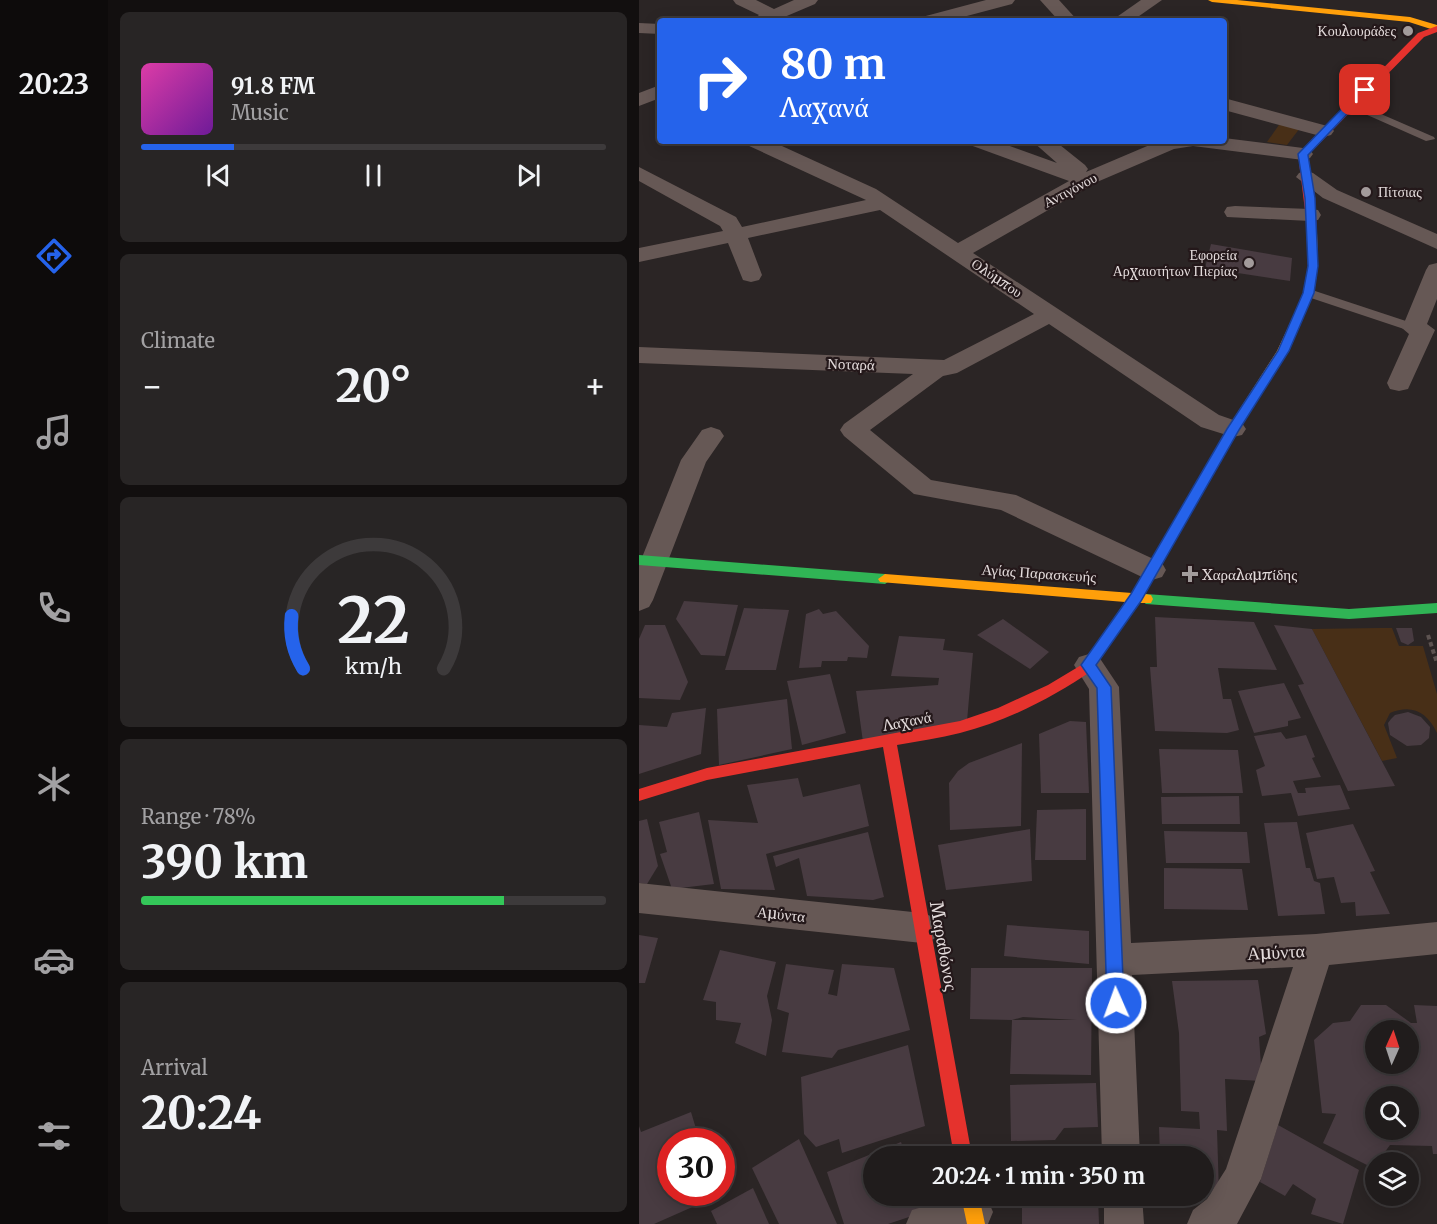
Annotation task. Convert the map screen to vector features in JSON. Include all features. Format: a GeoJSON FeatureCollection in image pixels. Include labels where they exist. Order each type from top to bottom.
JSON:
{"type":"FeatureCollection","features":[{"type":"Feature","properties":{"kind":"street"},"geometry":{"type":"LineString","coordinates":[[742,0],[766,18],[806,1]]}},
{"type":"Feature","properties":{"kind":"street"},"geometry":{"type":"LineString","coordinates":[[939,18],[1006,0]]}},
{"type":"Feature","properties":{"kind":"street"},"geometry":{"type":"LineString","coordinates":[[1049,0],[1066,18]]}},
{"type":"Feature","properties":{"kind":"street"},"geometry":{"type":"LineString","coordinates":[[1125,18],[1153,0]]}},
{"type":"Feature","properties":{"kind":"street"},"geometry":{"type":"LineString","coordinates":[[1212,0],[1410,20],[1437,29]]}},
{"type":"Feature","properties":{"kind":"street"},"geometry":{"type":"LineString","coordinates":[[639,28],[657,29]]}},
{"type":"Feature","properties":{"kind":"street"},"geometry":{"type":"LineString","coordinates":[[1222,144],[1303,154],[1421,35],[1437,29]]}},
{"type":"Feature","properties":{"kind":"street"},"geometry":{"type":"LineString","coordinates":[[1227,105],[1324,131]]}},
{"type":"Feature","properties":{"kind":"street","name":"Ολύμπου"},"geometry":{"type":"LineString","coordinates":[[761,144],[869,193],[1210,421],[1233,429]]}},
{"type":"Feature","properties":{"kind":"street"},"geometry":{"type":"LineString","coordinates":[[776,151],[790,144]]}},
{"type":"Feature","properties":{"kind":"street"},"geometry":{"type":"LineString","coordinates":[[986,144],[1088,179]]}},
{"type":"Feature","properties":{"kind":"street"},"geometry":{"type":"LineString","coordinates":[[1046,144],[1088,179]]}},
{"type":"Feature","properties":{"kind":"street","name":"Αντιγόνου"},"geometry":{"type":"LineString","coordinates":[[958,252],[1088,179],[1169,144]]}},
{"type":"Feature","properties":{"kind":"street","name":"Λαχανά"},"geometry":{"type":"LineString","coordinates":[[639,795],[707,774],[961,727],[1003,712],[1053,689],[1089,665],[1136,597],[1233,429],[1283,351],[1309,293],[1313,266],[1303,154]]}},
{"type":"Feature","properties":{"kind":"street"},"geometry":{"type":"LineString","coordinates":[[639,172],[728,222],[736,234],[751,275]]}},
{"type":"Feature","properties":{"kind":"street"},"geometry":{"type":"LineString","coordinates":[[1306,177],[1331,194],[1437,242]]}},
{"type":"Feature","properties":{"kind":"street"},"geometry":{"type":"LineString","coordinates":[[639,255],[884,203]]}},
{"type":"Feature","properties":{"kind":"street"},"geometry":{"type":"LineString","coordinates":[[1235,212],[1310,214]]}},
{"type":"Feature","properties":{"kind":"street"},"geometry":{"type":"LineString","coordinates":[[1399,383],[1423,330],[1414,328],[1437,270]]}},
{"type":"Feature","properties":{"kind":"street","name":"Νοταρά"},"geometry":{"type":"LineString","coordinates":[[639,355],[948,368],[1051,314]]}},
{"type":"Feature","properties":{"kind":"street"},"geometry":{"type":"LineString","coordinates":[[939,368],[853,430],[923,488],[1007,502],[1152,570]]}},
{"type":"Feature","properties":{"kind":"street"},"geometry":{"type":"LineString","coordinates":[[639,600],[647,561],[693,460],[711,436]]}},
{"type":"Feature","properties":{"kind":"street","name":"Αγίας Παρασκευής"},"geometry":{"type":"LineString","coordinates":[[647,561],[1349,614],[1437,608]]}},
{"type":"Feature","properties":{"kind":"street"},"geometry":{"type":"LineString","coordinates":[[1089,665],[1104,687],[1121,1146]]}},
{"type":"Feature","properties":{"kind":"street","name":"Μαραθώνος"},"geometry":{"type":"LineString","coordinates":[[889,742],[961,1146]]}},
{"type":"Feature","properties":{"kind":"street","name":"Αμύντα"},"geometry":{"type":"LineString","coordinates":[[639,898],[922,928]]}},
{"type":"Feature","properties":{"kind":"street","name":"Αμύντα"},"geometry":{"type":"LineString","coordinates":[[1114,960],[1316,950],[1437,938]]}},
{"type":"Feature","properties":{"kind":"street"},"geometry":{"type":"LineString","coordinates":[[1207,1224],[1221,1213],[1242,1179],[1316,950]]}},
{"type":"Feature","properties":{"kind":"street"},"geometry":{"type":"LineString","coordinates":[[1123,1206],[1124,1224]]}},
{"type":"Feature","properties":{"kind":"street"},"geometry":{"type":"LineString","coordinates":[[926,1224],[973,1211]]}},
{"type":"Feature","properties":{"kind":"lane"},"geometry":{"type":"LineString","coordinates":[[1351,104],[1430,139]]}},
{"type":"Feature","properties":{"kind":"lane"},"geometry":{"type":"LineString","coordinates":[[1309,293],[1414,328]]}},
{"type":"Feature","properties":{"kind":"shaded area"},"geometry":{"type":"Polygon","coordinates":[[[1281,122],[1300,128],[1287,145],[1267,142],[1281,122]]]}},
{"type":"Feature","properties":{"kind":"shaded area"},"geometry":{"type":"Polygon","coordinates":[[[1392,628],[1399,646],[1423,646],[1437,694],[1437,733],[1429,720],[1418,712],[1405,709],[1390,713],[1384,725],[1397,758],[1382,761],[1312,629],[1392,628]]]}},
{"type":"Feature","properties":{"kind":"building","name":"Εφορεία Αρχαιοτήτων Πιερίας"},"geometry":{"type":"Polygon","coordinates":[[[1211,244],[1292,258],[1290,281],[1205,268],[1211,244]]]}},
{"type":"Feature","properties":{"kind":"building"},"geometry":{"type":"Polygon","coordinates":[[[684,601],[738,605],[725,656],[701,655],[676,619],[684,601]]]}},
{"type":"Feature","properties":{"kind":"building"},"geometry":{"type":"Polygon","coordinates":[[[744,608],[789,610],[776,670],[725,670],[744,608]]]}},
{"type":"Feature","properties":{"kind":"building"},"geometry":{"type":"Polygon","coordinates":[[[819,609],[823,614],[836,611],[869,646],[867,658],[848,657],[847,661],[822,661],[821,667],[799,668],[806,614],[819,609]]]}},
{"type":"Feature","properties":{"kind":"building"},"geometry":{"type":"Polygon","coordinates":[[[1155,617],[1254,622],[1277,670],[1218,668],[1223,699],[1231,699],[1239,730],[1227,733],[1155,731],[1150,667],[1157,667],[1155,617]]]}},
{"type":"Feature","properties":{"kind":"building"},"geometry":{"type":"Polygon","coordinates":[[[1003,619],[1049,652],[1030,669],[977,635],[1003,619]]]}},
{"type":"Feature","properties":{"kind":"building"},"geometry":{"type":"Polygon","coordinates":[[[645,625],[665,625],[688,682],[680,700],[639,698],[639,639],[645,625]]]}},
{"type":"Feature","properties":{"kind":"building"},"geometry":{"type":"Polygon","coordinates":[[[1274,625],[1312,629],[1395,786],[1348,791],[1298,685],[1304,684],[1274,625]]]}},
{"type":"Feature","properties":{"kind":"building"},"geometry":{"type":"Polygon","coordinates":[[[1396,628],[1412,628],[1414,641],[1408,645],[1401,642],[1396,628]]]}},
{"type":"Feature","properties":{"kind":"building"},"geometry":{"type":"Polygon","coordinates":[[[899,636],[945,639],[943,650],[973,653],[967,721],[863,742],[856,691],[938,685],[939,678],[891,676],[899,636]]]}},
{"type":"Feature","properties":{"kind":"building"},"geometry":{"type":"Polygon","coordinates":[[[830,674],[846,733],[802,745],[787,681],[830,674]]]}},
{"type":"Feature","properties":{"kind":"building"},"geometry":{"type":"Polygon","coordinates":[[[1284,683],[1301,718],[1288,721],[1288,726],[1254,733],[1238,691],[1284,683]]]}},
{"type":"Feature","properties":{"kind":"building"},"geometry":{"type":"Polygon","coordinates":[[[787,699],[792,749],[719,765],[717,709],[787,699]]]}},
{"type":"Feature","properties":{"kind":"building"},"geometry":{"type":"Polygon","coordinates":[[[706,708],[701,754],[639,774],[639,725],[667,727],[672,713],[706,708]]]}},
{"type":"Feature","properties":{"kind":"building"},"geometry":{"type":"Polygon","coordinates":[[[1408,712],[1421,717],[1430,727],[1429,738],[1421,745],[1407,746],[1390,735],[1388,723],[1391,719],[1395,715],[1408,712]]]}},
{"type":"Feature","properties":{"kind":"building"},"geometry":{"type":"Polygon","coordinates":[[[1070,721],[1086,722],[1089,793],[1041,793],[1039,734],[1070,721]]]}},
{"type":"Feature","properties":{"kind":"building"},"geometry":{"type":"Polygon","coordinates":[[[1281,732],[1286,739],[1306,735],[1315,757],[1312,758],[1321,777],[1293,781],[1298,793],[1306,793],[1305,788],[1340,785],[1350,809],[1298,816],[1291,793],[1262,796],[1256,770],[1265,766],[1254,736],[1281,732]]]}},
{"type":"Feature","properties":{"kind":"building"},"geometry":{"type":"Polygon","coordinates":[[[1022,743],[1021,826],[950,830],[949,783],[958,771],[969,763],[1022,743]]]}},
{"type":"Feature","properties":{"kind":"building"},"geometry":{"type":"Polygon","coordinates":[[[1159,749],[1238,750],[1243,793],[1162,793],[1159,749]]]}},
{"type":"Feature","properties":{"kind":"building"},"geometry":{"type":"Polygon","coordinates":[[[798,778],[803,797],[860,784],[869,826],[766,854],[775,890],[721,889],[708,820],[758,823],[747,785],[798,778]]]}},
{"type":"Feature","properties":{"kind":"building"},"geometry":{"type":"Polygon","coordinates":[[[1239,796],[1240,824],[1162,824],[1161,797],[1239,796]]]}},
{"type":"Feature","properties":{"kind":"building"},"geometry":{"type":"Polygon","coordinates":[[[1086,809],[1086,860],[1035,860],[1037,810],[1086,809]]]}},
{"type":"Feature","properties":{"kind":"building"},"geometry":{"type":"Polygon","coordinates":[[[699,812],[714,884],[672,889],[660,854],[667,852],[659,822],[699,812]]]}},
{"type":"Feature","properties":{"kind":"building"},"geometry":{"type":"Polygon","coordinates":[[[647,819],[658,866],[647,884],[639,883],[639,821],[647,819]]]}},
{"type":"Feature","properties":{"kind":"building"},"geometry":{"type":"Polygon","coordinates":[[[1297,822],[1306,868],[1310,868],[1314,881],[1320,883],[1325,914],[1278,916],[1264,823],[1297,822]]]}},
{"type":"Feature","properties":{"kind":"building"},"geometry":{"type":"Polygon","coordinates":[[[1353,824],[1375,871],[1370,872],[1390,914],[1356,916],[1355,902],[1341,903],[1334,877],[1317,879],[1306,833],[1353,824]]]}},
{"type":"Feature","properties":{"kind":"building"},"geometry":{"type":"Polygon","coordinates":[[[1030,829],[1032,881],[946,890],[938,845],[1030,829]]]}},
{"type":"Feature","properties":{"kind":"building"},"geometry":{"type":"Polygon","coordinates":[[[1164,831],[1247,832],[1250,863],[1166,863],[1164,831]]]}},
{"type":"Feature","properties":{"kind":"building"},"geometry":{"type":"Polygon","coordinates":[[[868,832],[884,897],[873,900],[807,896],[799,858],[776,867],[773,856],[868,832]]]}},
{"type":"Feature","properties":{"kind":"building"},"geometry":{"type":"Polygon","coordinates":[[[1164,868],[1242,869],[1248,910],[1164,909],[1164,868]]]}},
{"type":"Feature","properties":{"kind":"building"},"geometry":{"type":"Polygon","coordinates":[[[1007,925],[1089,931],[1089,964],[1004,956],[1007,925]]]}},
{"type":"Feature","properties":{"kind":"building"},"geometry":{"type":"Polygon","coordinates":[[[639,935],[658,938],[645,983],[639,983],[639,935]]]}},
{"type":"Feature","properties":{"kind":"building"},"geometry":{"type":"Polygon","coordinates":[[[720,950],[776,962],[767,996],[772,1020],[766,1056],[735,1043],[741,1023],[716,1020],[716,1002],[703,1000],[720,950]]]}},
{"type":"Feature","properties":{"kind":"building"},"geometry":{"type":"Polygon","coordinates":[[[786,964],[834,970],[828,994],[837,996],[842,964],[894,968],[910,1030],[838,1050],[832,1058],[782,1052],[789,1013],[777,1009],[786,964]]]}},
{"type":"Feature","properties":{"kind":"building"},"geometry":{"type":"Polygon","coordinates":[[[971,968],[1092,968],[1091,1075],[1010,1074],[1012,1020],[970,1019],[971,968]],[[1023,1017],[1012,1020],[1077,1020],[1023,1017]]]}},
{"type":"Feature","properties":{"kind":"building"},"geometry":{"type":"Polygon","coordinates":[[[1258,980],[1266,1034],[1259,1037],[1262,1081],[1225,1079],[1227,1131],[1217,1130],[1219,1194],[1214,1194],[1214,1146],[1160,1146],[1159,1127],[1200,1129],[1199,1112],[1181,1111],[1179,1033],[1172,981],[1258,980]]]}},
{"type":"Feature","properties":{"kind":"building"},"geometry":{"type":"Polygon","coordinates":[[[1361,1005],[1386,1005],[1407,1020],[1365,1020],[1365,1074],[1419,1074],[1419,1020],[1416,1020],[1414,1005],[1437,1006],[1437,1154],[1433,1154],[1432,1146],[1390,1145],[1385,1152],[1365,1152],[1365,1164],[1323,1143],[1336,1114],[1322,1113],[1314,1040],[1333,1023],[1350,1021],[1361,1005]]]}},
{"type":"Feature","properties":{"kind":"building"},"geometry":{"type":"Polygon","coordinates":[[[908,1045],[925,1126],[842,1153],[839,1139],[816,1147],[804,1134],[801,1077],[908,1045]]]}},
{"type":"Feature","properties":{"kind":"building"},"geometry":{"type":"Polygon","coordinates":[[[1096,1083],[1098,1127],[1064,1128],[1055,1140],[1011,1141],[1010,1085],[1096,1083]]]}},
{"type":"Feature","properties":{"kind":"building"},"geometry":{"type":"Polygon","coordinates":[[[691,1112],[696,1128],[657,1128],[657,1206],[695,1206],[654,1224],[639,1224],[639,1126],[641,1132],[691,1112]]]}},
{"type":"Feature","properties":{"kind":"building"},"geometry":{"type":"Polygon","coordinates":[[[1278,1125],[1359,1170],[1343,1224],[1311,1214],[1316,1199],[1293,1184],[1285,1196],[1260,1182],[1278,1125]]]}},
{"type":"Feature","properties":{"kind":"building"},"geometry":{"type":"Polygon","coordinates":[[[799,1139],[837,1224],[779,1224],[752,1168],[799,1139]]]}},
{"type":"Feature","properties":{"kind":"building"},"geometry":{"type":"Polygon","coordinates":[[[901,1142],[902,1146],[891,1146],[901,1142]]]}},
{"type":"Feature","properties":{"kind":"building"},"geometry":{"type":"Polygon","coordinates":[[[863,1157],[863,1206],[922,1206],[924,1212],[888,1224],[844,1224],[827,1172],[863,1157]]]}},
{"type":"Feature","properties":{"kind":"building"},"geometry":{"type":"Polygon","coordinates":[[[753,1188],[769,1224],[717,1224],[711,1211],[720,1206],[735,1206],[735,1198],[753,1188]]]}},
{"type":"Feature","properties":{"kind":"building"},"geometry":{"type":"Polygon","coordinates":[[[1022,1206],[1098,1206],[1099,1224],[1022,1224],[1022,1206]]]}},
{"type":"Feature","properties":{"kind":"traffic: fast"},"geometry":{"type":"LineString","coordinates":[[639,560],[885,579]]}},
{"type":"Feature","properties":{"kind":"traffic: fast"},"geometry":{"type":"LineString","coordinates":[[1146,599],[1349,614],[1437,608]]}},
{"type":"Feature","properties":{"kind":"traffic: slow"},"geometry":{"type":"LineString","coordinates":[[1212,0],[1410,20],[1437,28]]}},
{"type":"Feature","properties":{"kind":"traffic: slow"},"geometry":{"type":"LineString","coordinates":[[1088,666],[1136,597],[1233,429],[1283,351],[1309,293],[1313,266],[1312,233]]}},
{"type":"Feature","properties":{"kind":"traffic: slow"},"geometry":{"type":"LineString","coordinates":[[885,579],[1146,599]]}},
{"type":"Feature","properties":{"kind":"traffic: slow"},"geometry":{"type":"LineString","coordinates":[[972,1206],[976,1224]]}},
{"type":"Feature","properties":{"kind":"traffic: jam"},"geometry":{"type":"LineString","coordinates":[[1312,233],[1310,198],[1303,154],[1421,35],[1437,29]]}},
{"type":"Feature","properties":{"kind":"traffic: jam"},"geometry":{"type":"LineString","coordinates":[[639,795],[707,774],[961,727],[1003,712],[1053,689],[1088,666]]}},
{"type":"Feature","properties":{"kind":"traffic: jam"},"geometry":{"type":"LineString","coordinates":[[889,742],[961,1146]]}},
{"type":"Feature","properties":{"kind":"place","name":"Κουλουράδες"},"geometry":{"type":"Point","coordinates":[1408,31]}},
{"type":"Feature","properties":{"kind":"place","name":"Πίτσιας"},"geometry":{"type":"Point","coordinates":[1366,192]}},
{"type":"Feature","properties":{"kind":"place","name":"Εφορεία Αρχαιοτήτων Πιερίας"},"geometry":{"type":"Point","coordinates":[1249,263]}},
{"type":"Feature","properties":{"kind":"place","name":"Χαραλαμπίδης"},"geometry":{"type":"Point","coordinates":[1190,574]}},
{"type":"Feature","properties":{"kind":"route"},"geometry":{"type":"LineString","coordinates":[[1116,1003],[1104,687],[1089,665],[1136,597],[1233,429],[1283,351],[1309,293],[1313,266],[1310,198],[1303,154],[1365,90]]}}]}
